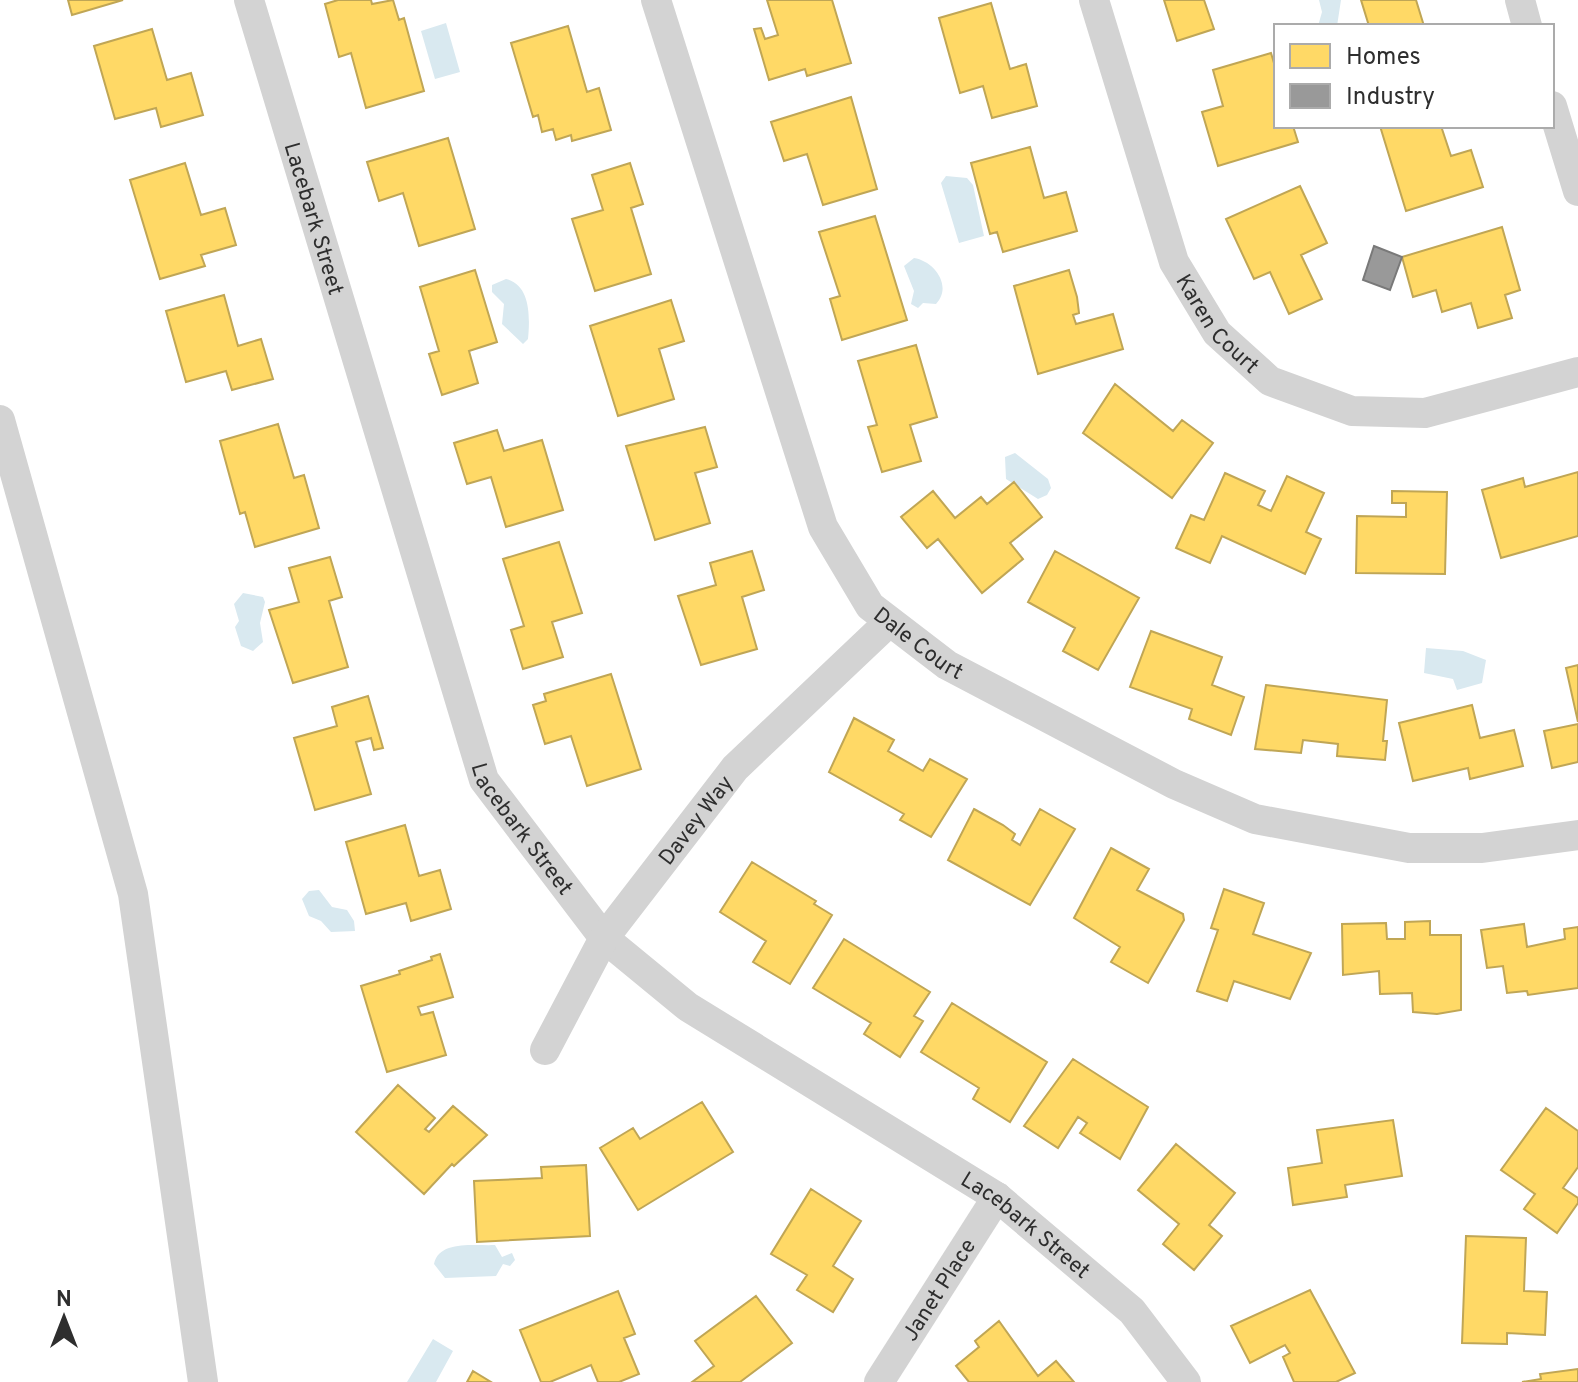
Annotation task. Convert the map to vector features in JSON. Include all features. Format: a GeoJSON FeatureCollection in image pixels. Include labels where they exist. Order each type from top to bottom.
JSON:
{"type":"FeatureCollection","features":[{"type":"Feature","properties":{"kind":"street","name":"Lacebark Street"},"geometry":{"type":"LineString","coordinates":[[249,0],[484,780],[604,938],[688,1007],[997,1197],[1132,1311],[1186,1382]]}},
{"type":"Feature","properties":{"kind":"street","name":"Dale Court"},"geometry":{"type":"LineString","coordinates":[[656,0],[823,527],[870,606],[947,665],[1174,784],[1255,819],[1409,848],[1482,848],[1578,835]]}},
{"type":"Feature","properties":{"kind":"street","name":"Karen Court"},"geometry":{"type":"LineString","coordinates":[[1094,0],[1174,262],[1217,333],[1270,381],[1352,411],[1425,413],[1578,372]]}},
{"type":"Feature","properties":{"kind":"street"},"geometry":{"type":"LineString","coordinates":[[1520,0],[1526,24]]}},
{"type":"Feature","properties":{"kind":"street"},"geometry":{"type":"LineString","coordinates":[[1554,113],[1578,191]]}},
{"type":"Feature","properties":{"kind":"street"},"geometry":{"type":"LineString","coordinates":[[0,420],[133,894],[203,1382]]}},
{"type":"Feature","properties":{"kind":"street","name":"Davey Way"},"geometry":{"type":"LineString","coordinates":[[545,1050],[604,938],[735,768],[889,622]]}},
{"type":"Feature","properties":{"kind":"street","name":"Janet Place"},"geometry":{"type":"LineString","coordinates":[[879,1382],[997,1197]]}},
{"type":"Feature","properties":{"kind":"shaded area"},"geometry":{"type":"Polygon","coordinates":[[[1319,0],[1341,0],[1337,24],[1319,24],[1322,12],[1319,0]]]}},
{"type":"Feature","properties":{"kind":"shaded area"},"geometry":{"type":"Polygon","coordinates":[[[446,23],[460,72],[435,79],[421,31],[446,23]]]}},
{"type":"Feature","properties":{"kind":"shaded area"},"geometry":{"type":"Polygon","coordinates":[[[946,176],[967,178],[973,185],[984,236],[959,243],[941,183],[946,176]]]}},
{"type":"Feature","properties":{"kind":"shaded area"},"geometry":{"type":"Polygon","coordinates":[[[914,258],[928,264],[939,275],[943,290],[936,304],[923,303],[918,308],[911,304],[914,291],[904,266],[914,258]]]}},
{"type":"Feature","properties":{"kind":"shaded area"},"geometry":{"type":"Polygon","coordinates":[[[506,279],[520,288],[527,303],[528,339],[523,344],[502,324],[504,304],[492,292],[492,285],[506,279]]]}},
{"type":"Feature","properties":{"kind":"shaded area"},"geometry":{"type":"Polygon","coordinates":[[[1015,453],[1048,479],[1051,488],[1047,495],[1038,499],[1006,479],[1005,457],[1015,453]]]}},
{"type":"Feature","properties":{"kind":"shaded area"},"geometry":{"type":"Polygon","coordinates":[[[243,593],[263,597],[265,602],[260,623],[263,642],[253,651],[241,646],[235,627],[239,621],[234,604],[243,593]]]}},
{"type":"Feature","properties":{"kind":"shaded area"},"geometry":{"type":"Polygon","coordinates":[[[1426,648],[1463,651],[1486,660],[1482,683],[1457,690],[1453,679],[1424,673],[1426,648]]]}},
{"type":"Feature","properties":{"kind":"shaded area"},"geometry":{"type":"Polygon","coordinates":[[[319,890],[332,907],[347,910],[354,921],[355,931],[331,932],[321,921],[309,916],[302,899],[309,891],[319,890]]]}},
{"type":"Feature","properties":{"kind":"shaded area"},"geometry":{"type":"Polygon","coordinates":[[[495,1245],[502,1257],[512,1253],[515,1260],[510,1266],[503,1264],[496,1276],[445,1278],[434,1264],[437,1256],[450,1248],[495,1245]]]}},
{"type":"Feature","properties":{"kind":"shaded area"},"geometry":{"type":"Polygon","coordinates":[[[433,1339],[453,1351],[436,1382],[407,1382],[433,1339]]]}},
{"type":"Feature","properties":{"kind":"building: Homes"},"geometry":{"type":"Polygon","coordinates":[[[68,0],[123,0],[72,15],[68,0]]]}},
{"type":"Feature","properties":{"kind":"building: Homes"},"geometry":{"type":"Polygon","coordinates":[[[338,0],[371,0],[372,4],[393,0],[399,20],[404,18],[424,91],[366,108],[351,53],[339,57],[325,4],[338,0]]]}},
{"type":"Feature","properties":{"kind":"building: Homes"},"geometry":{"type":"Polygon","coordinates":[[[767,0],[832,0],[851,63],[807,76],[805,69],[769,80],[754,29],[761,28],[765,39],[778,35],[767,0]]]}},
{"type":"Feature","properties":{"kind":"building: Homes"},"geometry":{"type":"Polygon","coordinates":[[[1164,0],[1204,0],[1214,29],[1177,41],[1164,0]]]}},
{"type":"Feature","properties":{"kind":"building: Homes"},"geometry":{"type":"Polygon","coordinates":[[[1361,0],[1416,0],[1423,24],[1368,24],[1361,0]]]}},
{"type":"Feature","properties":{"kind":"building: Homes"},"geometry":{"type":"Polygon","coordinates":[[[991,3],[1010,69],[1026,64],[1037,106],[992,118],[983,86],[960,93],[939,18],[991,3]]]}},
{"type":"Feature","properties":{"kind":"building: Homes"},"geometry":{"type":"Polygon","coordinates":[[[568,26],[587,92],[599,88],[611,130],[572,141],[571,135],[556,140],[553,129],[542,132],[538,115],[533,117],[511,43],[568,26]]]}},
{"type":"Feature","properties":{"kind":"building: Homes"},"geometry":{"type":"Polygon","coordinates":[[[152,29],[167,80],[191,73],[203,115],[161,127],[156,108],[115,119],[94,46],[152,29]]]}},
{"type":"Feature","properties":{"kind":"building: Homes"},"geometry":{"type":"Polygon","coordinates":[[[1271,53],[1274,63],[1274,128],[1294,128],[1298,142],[1218,166],[1202,112],[1223,106],[1213,70],[1271,53]]]}},
{"type":"Feature","properties":{"kind":"building: Homes"},"geometry":{"type":"Polygon","coordinates":[[[851,97],[877,189],[823,205],[807,154],[784,161],[771,122],[851,97]]]}},
{"type":"Feature","properties":{"kind":"building: Homes"},"geometry":{"type":"Polygon","coordinates":[[[1381,128],[1442,128],[1451,156],[1471,150],[1483,187],[1406,211],[1381,128]]]}},
{"type":"Feature","properties":{"kind":"building: Homes"},"geometry":{"type":"Polygon","coordinates":[[[448,138],[475,229],[419,246],[403,193],[379,201],[367,162],[448,138]]]}},
{"type":"Feature","properties":{"kind":"building: Homes"},"geometry":{"type":"Polygon","coordinates":[[[1030,147],[1044,198],[1066,192],[1077,231],[1003,252],[997,232],[990,234],[971,163],[1030,147]]]}},
{"type":"Feature","properties":{"kind":"building: Homes"},"geometry":{"type":"Polygon","coordinates":[[[185,163],[201,215],[225,208],[236,245],[201,255],[205,266],[160,279],[130,180],[185,163]]]}},
{"type":"Feature","properties":{"kind":"building: Homes"},"geometry":{"type":"Polygon","coordinates":[[[630,163],[643,204],[631,208],[651,274],[595,291],[572,219],[603,210],[592,175],[630,163]]]}},
{"type":"Feature","properties":{"kind":"building: Homes"},"geometry":{"type":"Polygon","coordinates":[[[1300,186],[1327,243],[1301,255],[1322,299],[1289,314],[1270,272],[1254,279],[1226,219],[1300,186]]]}},
{"type":"Feature","properties":{"kind":"building: Homes"},"geometry":{"type":"Polygon","coordinates":[[[875,216],[907,320],[842,340],[830,299],[840,296],[819,232],[875,216]]]}},
{"type":"Feature","properties":{"kind":"building: Homes"},"geometry":{"type":"Polygon","coordinates":[[[1502,227],[1520,290],[1505,295],[1512,318],[1478,328],[1471,303],[1442,312],[1436,290],[1413,297],[1402,257],[1502,227]]]}},
{"type":"Feature","properties":{"kind":"building: Homes"},"geometry":{"type":"Polygon","coordinates":[[[475,270],[497,342],[469,351],[478,383],[442,395],[429,354],[439,351],[420,287],[475,270]]]}},
{"type":"Feature","properties":{"kind":"building: Homes"},"geometry":{"type":"Polygon","coordinates":[[[1069,270],[1077,297],[1079,313],[1073,315],[1076,324],[1113,314],[1123,349],[1038,374],[1014,286],[1069,270]]]}},
{"type":"Feature","properties":{"kind":"building: Homes"},"geometry":{"type":"Polygon","coordinates":[[[224,295],[238,346],[261,339],[273,379],[232,390],[226,371],[186,382],[166,311],[224,295]]]}},
{"type":"Feature","properties":{"kind":"building: Homes"},"geometry":{"type":"Polygon","coordinates":[[[671,300],[684,341],[659,349],[674,399],[618,416],[590,326],[671,300]]]}},
{"type":"Feature","properties":{"kind":"building: Homes"},"geometry":{"type":"Polygon","coordinates":[[[916,345],[937,417],[910,425],[921,461],[882,472],[868,427],[877,425],[858,361],[916,345]]]}},
{"type":"Feature","properties":{"kind":"building: Homes"},"geometry":{"type":"Polygon","coordinates":[[[1115,384],[1173,431],[1182,420],[1213,443],[1172,498],[1083,433],[1115,384]]]}},
{"type":"Feature","properties":{"kind":"building: Homes"},"geometry":{"type":"Polygon","coordinates":[[[278,424],[294,478],[304,475],[319,528],[255,547],[245,512],[240,514],[220,441],[278,424]]]}},
{"type":"Feature","properties":{"kind":"building: Homes"},"geometry":{"type":"Polygon","coordinates":[[[705,427],[717,467],[695,473],[710,523],[655,540],[626,446],[705,427]]]}},
{"type":"Feature","properties":{"kind":"building: Homes"},"geometry":{"type":"Polygon","coordinates":[[[497,430],[504,451],[542,440],[563,510],[506,527],[491,477],[467,484],[454,443],[497,430]]]}},
{"type":"Feature","properties":{"kind":"building: Homes"},"geometry":{"type":"Polygon","coordinates":[[[1578,472],[1578,536],[1501,558],[1482,490],[1523,478],[1525,487],[1578,472]]]}},
{"type":"Feature","properties":{"kind":"building: Homes"},"geometry":{"type":"Polygon","coordinates":[[[1225,473],[1265,491],[1258,505],[1271,511],[1287,476],[1324,493],[1306,532],[1321,539],[1305,574],[1222,536],[1210,563],[1176,548],[1191,515],[1204,520],[1225,473]]]}},
{"type":"Feature","properties":{"kind":"building: Homes"},"geometry":{"type":"Polygon","coordinates":[[[1014,482],[1042,517],[1010,543],[1023,559],[982,593],[938,539],[927,548],[901,517],[933,491],[955,518],[981,497],[987,504],[1014,482]]]}},
{"type":"Feature","properties":{"kind":"building: Homes"},"geometry":{"type":"Polygon","coordinates":[[[1392,491],[1447,492],[1445,574],[1356,573],[1357,516],[1406,517],[1406,503],[1392,503],[1392,491]]]}},
{"type":"Feature","properties":{"kind":"building: Homes"},"geometry":{"type":"Polygon","coordinates":[[[559,542],[582,613],[552,622],[563,657],[523,669],[511,630],[524,626],[503,559],[559,542]]]}},
{"type":"Feature","properties":{"kind":"building: Homes"},"geometry":{"type":"Polygon","coordinates":[[[752,551],[764,590],[742,597],[757,649],[701,665],[678,596],[716,585],[710,563],[752,551]]]}},
{"type":"Feature","properties":{"kind":"building: Homes"},"geometry":{"type":"Polygon","coordinates":[[[1055,551],[1139,598],[1098,670],[1063,651],[1075,628],[1028,602],[1055,551]]]}},
{"type":"Feature","properties":{"kind":"building: Homes"},"geometry":{"type":"Polygon","coordinates":[[[330,557],[342,597],[329,601],[348,667],[293,683],[269,610],[299,602],[289,568],[330,557]]]}},
{"type":"Feature","properties":{"kind":"building: Homes"},"geometry":{"type":"Polygon","coordinates":[[[1151,631],[1222,657],[1212,685],[1244,697],[1231,735],[1189,719],[1192,709],[1130,687],[1151,631]]]}},
{"type":"Feature","properties":{"kind":"building: Homes"},"geometry":{"type":"Polygon","coordinates":[[[1578,665],[1578,722],[1566,668],[1578,665]]]}},
{"type":"Feature","properties":{"kind":"building: Homes"},"geometry":{"type":"Polygon","coordinates":[[[611,674],[641,769],[587,786],[571,736],[545,744],[533,705],[546,701],[544,694],[611,674]]]}},
{"type":"Feature","properties":{"kind":"building: Homes"},"geometry":{"type":"Polygon","coordinates":[[[1266,685],[1387,700],[1383,741],[1387,741],[1385,760],[1337,756],[1338,744],[1303,740],[1301,753],[1255,749],[1266,685]]]}},
{"type":"Feature","properties":{"kind":"building: Homes"},"geometry":{"type":"Polygon","coordinates":[[[368,696],[383,748],[374,750],[371,738],[356,742],[371,794],[315,810],[294,738],[337,726],[332,707],[368,696]]]}},
{"type":"Feature","properties":{"kind":"building: Homes"},"geometry":{"type":"Polygon","coordinates":[[[1472,705],[1480,738],[1514,730],[1523,766],[1470,779],[1468,768],[1413,781],[1399,723],[1472,705]]]}},
{"type":"Feature","properties":{"kind":"building: Homes"},"geometry":{"type":"Polygon","coordinates":[[[854,718],[894,740],[888,751],[923,771],[930,759],[967,779],[931,837],[900,820],[904,814],[829,772],[854,718]]]}},
{"type":"Feature","properties":{"kind":"building: Homes"},"geometry":{"type":"Polygon","coordinates":[[[1578,724],[1578,762],[1552,768],[1544,731],[1578,724]]]}},
{"type":"Feature","properties":{"kind":"building: Homes"},"geometry":{"type":"Polygon","coordinates":[[[974,809],[1015,834],[1012,840],[1020,845],[1040,809],[1075,829],[1030,905],[948,860],[974,809]]]}},
{"type":"Feature","properties":{"kind":"building: Homes"},"geometry":{"type":"Polygon","coordinates":[[[405,825],[419,876],[440,870],[451,909],[411,921],[406,903],[366,914],[346,842],[405,825]]]}},
{"type":"Feature","properties":{"kind":"building: Homes"},"geometry":{"type":"Polygon","coordinates":[[[1111,848],[1149,869],[1137,890],[1183,914],[1184,920],[1148,983],[1111,962],[1120,947],[1074,918],[1111,848]]]}},
{"type":"Feature","properties":{"kind":"building: Homes"},"geometry":{"type":"Polygon","coordinates":[[[752,862],[816,901],[814,904],[832,915],[790,984],[753,962],[766,941],[720,912],[752,862]]]}},
{"type":"Feature","properties":{"kind":"building: Homes"},"geometry":{"type":"Polygon","coordinates":[[[1224,889],[1264,903],[1253,934],[1311,953],[1290,999],[1234,981],[1227,1001],[1197,991],[1218,930],[1211,928],[1224,889]]]}},
{"type":"Feature","properties":{"kind":"building: Homes"},"geometry":{"type":"Polygon","coordinates":[[[1430,921],[1430,935],[1461,935],[1461,1010],[1437,1014],[1413,1012],[1412,993],[1380,994],[1379,971],[1343,975],[1342,924],[1386,923],[1387,939],[1405,939],[1405,922],[1430,921]]]}},
{"type":"Feature","properties":{"kind":"building: Homes"},"geometry":{"type":"Polygon","coordinates":[[[1524,924],[1527,947],[1565,939],[1564,929],[1578,927],[1578,988],[1528,995],[1527,991],[1507,993],[1503,966],[1487,968],[1481,930],[1524,924]]]}},
{"type":"Feature","properties":{"kind":"building: Homes"},"geometry":{"type":"Polygon","coordinates":[[[844,939],[930,992],[914,1016],[923,1021],[900,1057],[864,1034],[871,1023],[813,988],[844,939]]]}},
{"type":"Feature","properties":{"kind":"building: Homes"},"geometry":{"type":"Polygon","coordinates":[[[440,954],[453,997],[418,1007],[421,1015],[433,1012],[446,1055],[387,1072],[361,986],[400,974],[399,971],[432,960],[431,957],[440,954]]]}},
{"type":"Feature","properties":{"kind":"building: Homes"},"geometry":{"type":"Polygon","coordinates":[[[952,1003],[1047,1062],[1010,1122],[973,1099],[979,1088],[921,1052],[952,1003]]]}},
{"type":"Feature","properties":{"kind":"building: Homes"},"geometry":{"type":"Polygon","coordinates":[[[1073,1059],[1148,1107],[1120,1159],[1080,1133],[1087,1123],[1078,1117],[1058,1148],[1024,1126],[1073,1059]]]}},
{"type":"Feature","properties":{"kind":"building: Homes"},"geometry":{"type":"Polygon","coordinates":[[[398,1085],[435,1118],[425,1129],[429,1132],[453,1106],[487,1135],[454,1166],[452,1164],[424,1194],[356,1132],[398,1085]]]}},
{"type":"Feature","properties":{"kind":"building: Homes"},"geometry":{"type":"Polygon","coordinates":[[[702,1102],[733,1152],[638,1210],[600,1148],[633,1128],[640,1139],[702,1102]]]}},
{"type":"Feature","properties":{"kind":"building: Homes"},"geometry":{"type":"Polygon","coordinates":[[[1546,1108],[1578,1131],[1578,1167],[1563,1188],[1578,1198],[1578,1203],[1557,1233],[1524,1209],[1535,1194],[1501,1170],[1546,1108]]]}},
{"type":"Feature","properties":{"kind":"building: Homes"},"geometry":{"type":"Polygon","coordinates":[[[1393,1120],[1402,1176],[1345,1185],[1347,1197],[1293,1205],[1288,1168],[1322,1163],[1317,1130],[1393,1120]]]}},
{"type":"Feature","properties":{"kind":"building: Homes"},"geometry":{"type":"Polygon","coordinates":[[[1176,1144],[1235,1193],[1209,1225],[1222,1236],[1194,1270],[1163,1244],[1179,1224],[1138,1190],[1176,1144]]]}},
{"type":"Feature","properties":{"kind":"building: Homes"},"geometry":{"type":"Polygon","coordinates":[[[586,1165],[590,1236],[477,1242],[474,1181],[542,1178],[541,1167],[586,1165]]]}},
{"type":"Feature","properties":{"kind":"building: Homes"},"geometry":{"type":"Polygon","coordinates":[[[811,1189],[861,1221],[833,1266],[853,1279],[833,1312],[797,1290],[807,1275],[771,1254],[811,1189]]]}},
{"type":"Feature","properties":{"kind":"building: Homes"},"geometry":{"type":"Polygon","coordinates":[[[1466,1236],[1526,1238],[1524,1291],[1547,1292],[1545,1335],[1507,1333],[1507,1344],[1462,1343],[1466,1236]]]}},
{"type":"Feature","properties":{"kind":"building: Homes"},"geometry":{"type":"Polygon","coordinates":[[[1310,1290],[1355,1373],[1336,1382],[1294,1382],[1283,1357],[1290,1353],[1285,1345],[1250,1363],[1231,1326],[1310,1290]]]}},
{"type":"Feature","properties":{"kind":"building: Homes"},"geometry":{"type":"Polygon","coordinates":[[[618,1291],[635,1334],[624,1338],[639,1374],[619,1382],[598,1382],[591,1365],[550,1382],[541,1382],[520,1330],[618,1291]]]}},
{"type":"Feature","properties":{"kind":"building: Homes"},"geometry":{"type":"Polygon","coordinates":[[[756,1296],[792,1343],[740,1382],[692,1382],[714,1366],[695,1341],[756,1296]]]}},
{"type":"Feature","properties":{"kind":"building: Homes"},"geometry":{"type":"Polygon","coordinates":[[[999,1321],[1038,1376],[1056,1361],[1074,1382],[969,1382],[956,1366],[979,1347],[975,1341],[999,1321]]]}},
{"type":"Feature","properties":{"kind":"building: Homes"},"geometry":{"type":"Polygon","coordinates":[[[1578,1369],[1578,1382],[1522,1382],[1541,1379],[1540,1374],[1578,1369]]]}},
{"type":"Feature","properties":{"kind":"building: Homes"},"geometry":{"type":"Polygon","coordinates":[[[473,1371],[491,1382],[467,1382],[473,1371]]]}},
{"type":"Feature","properties":{"kind":"building: Industry"},"geometry":{"type":"Polygon","coordinates":[[[1374,246],[1402,257],[1390,290],[1363,280],[1374,246]]]}}]}
